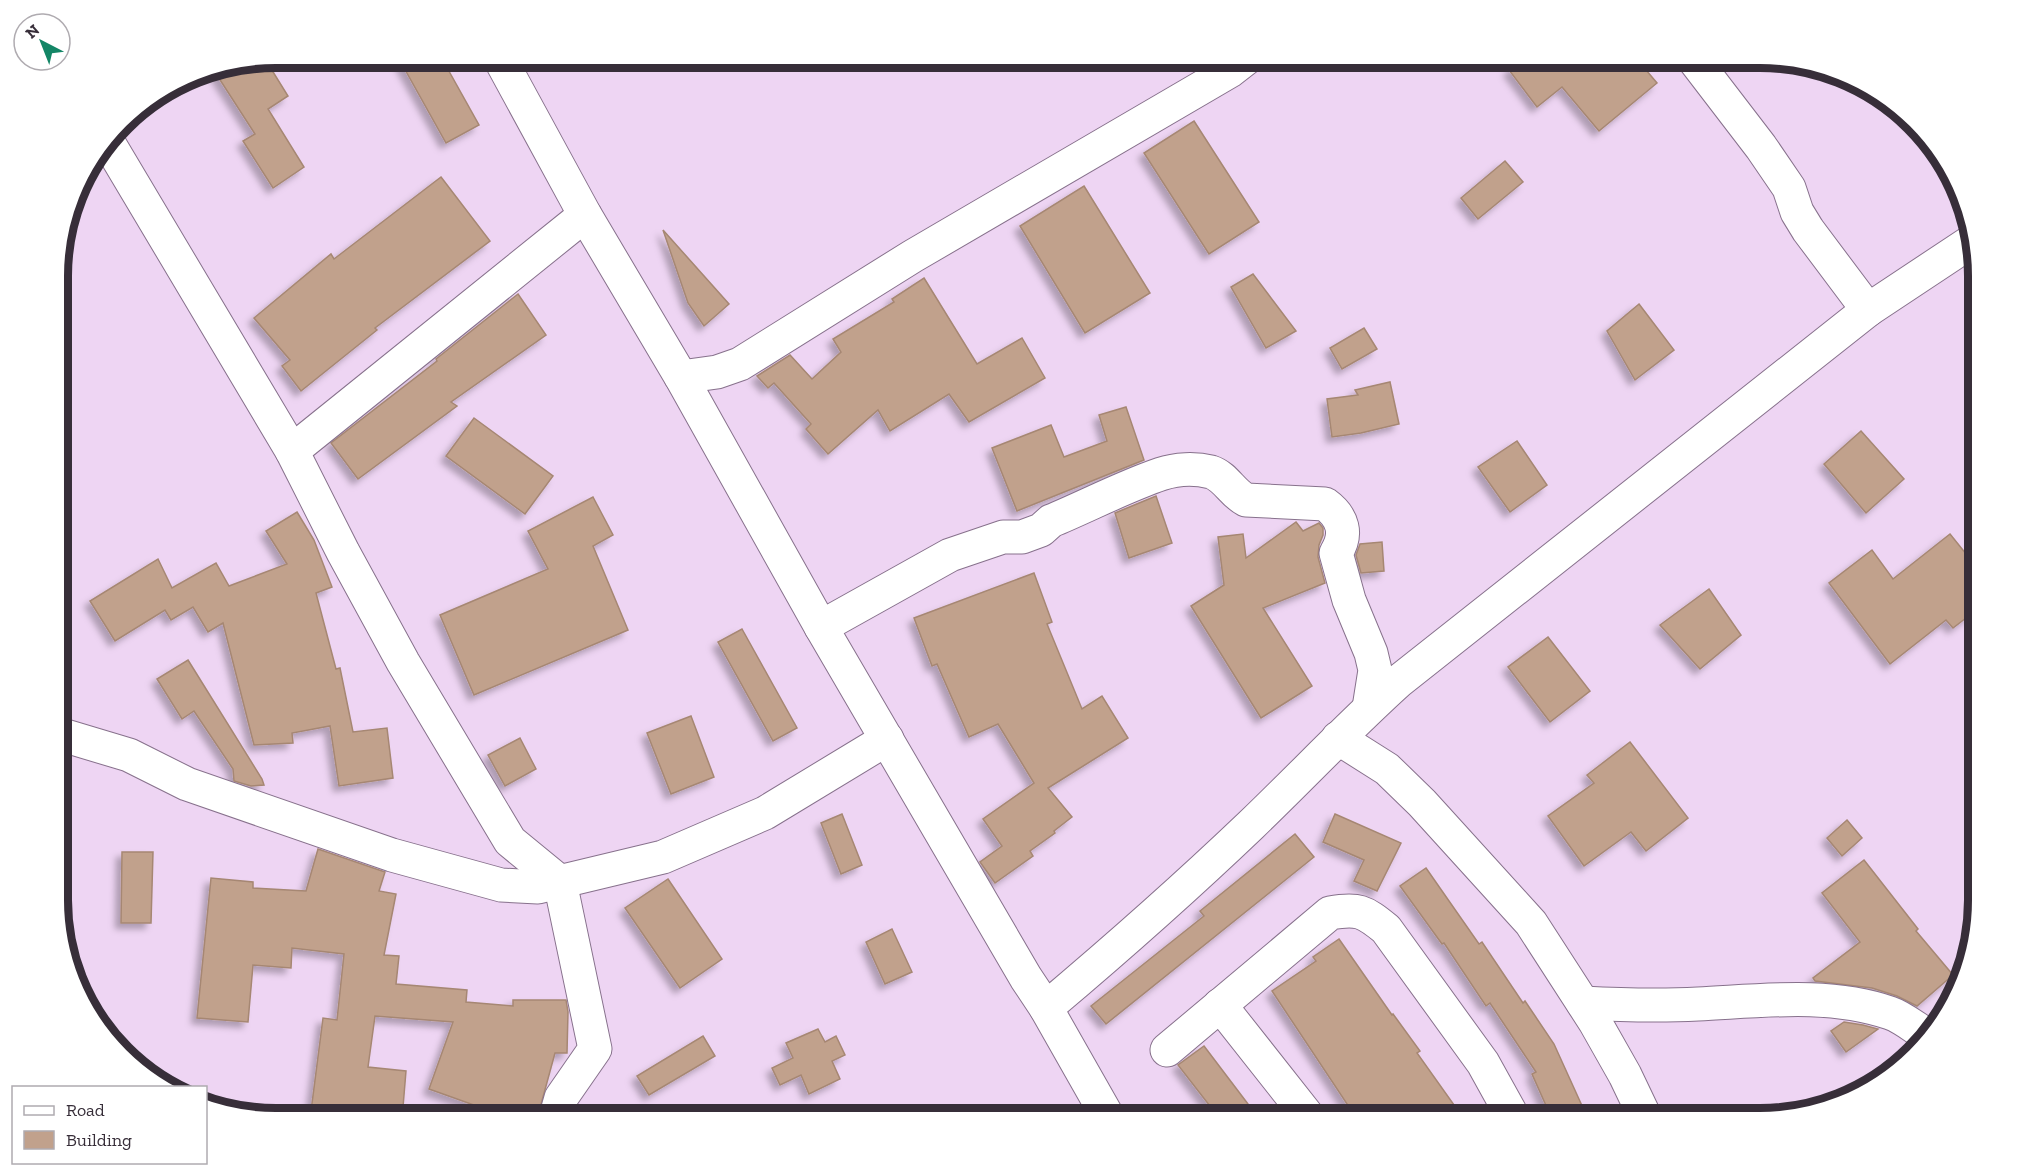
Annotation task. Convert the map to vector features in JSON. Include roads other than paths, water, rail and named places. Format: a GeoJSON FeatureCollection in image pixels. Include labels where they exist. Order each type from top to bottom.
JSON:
{"type":"FeatureCollection","features":[{"type":"Feature","properties":{"kind":"street"},"geometry":{"type":"LineString","coordinates":[[505,68],[585,215],[681,377],[821,627],[1103,1108]]}},
{"type":"Feature","properties":{"kind":"street"},"geometry":{"type":"LineString","coordinates":[[681,377],[717,372],[740,364],[913,256],[1234,68]]}},
{"type":"Feature","properties":{"kind":"street"},"geometry":{"type":"LineString","coordinates":[[1700,68],[1761,147],[1789,188],[1797,212],[1808,230],[1868,310]]}},
{"type":"Feature","properties":{"kind":"street"},"geometry":{"type":"LineString","coordinates":[[112,148],[292,451],[343,552],[398,652],[510,842],[560,882],[595,1049],[561,1098],[558,1108]]}},
{"type":"Feature","properties":{"kind":"street"},"geometry":{"type":"LineString","coordinates":[[292,451],[585,215]]}},
{"type":"Feature","properties":{"kind":"street"},"geometry":{"type":"LineString","coordinates":[[1046,1008],[1136,932],[1251,824],[1369,708],[1455,636],[1868,310],[1966,245]]}},
{"type":"Feature","properties":{"kind":"street"},"geometry":{"type":"LineString","coordinates":[[821,627],[950,555],[1003,537],[1022,537],[1041,530],[1051,521],[1162,473],[1189,469],[1211,472],[1221,477],[1237,496],[1246,500],[1325,504],[1332,509],[1344,532],[1343,542],[1336,553],[1341,572],[1375,670],[1369,708]]}},
{"type":"Feature","properties":{"kind":"street"},"geometry":{"type":"LineString","coordinates":[[68,737],[129,755],[187,784],[392,855],[501,885],[538,887],[663,857],[765,813],[887,740]]}},
{"type":"Feature","properties":{"kind":"street"},"geometry":{"type":"LineString","coordinates":[[1338,738],[1387,769],[1422,803],[1531,923],[1626,1075],[1641,1108]]}},
{"type":"Feature","properties":{"kind":"street"},"geometry":{"type":"LineString","coordinates":[[501,885],[510,842]]}},
{"type":"Feature","properties":{"kind":"street"},"geometry":{"type":"LineString","coordinates":[[1167,1050],[1330,913],[1352,909],[1368,914],[1386,929],[1483,1063],[1508,1108]]}},
{"type":"Feature","properties":{"kind":"street"},"geometry":{"type":"LineString","coordinates":[[1583,1003],[1628,1005],[1774,999],[1834,1002],[1871,1007],[1893,1014],[1921,1032]]}},
{"type":"Feature","properties":{"kind":"street"},"geometry":{"type":"LineString","coordinates":[[1220,1005],[1301,1108]]}}]}
